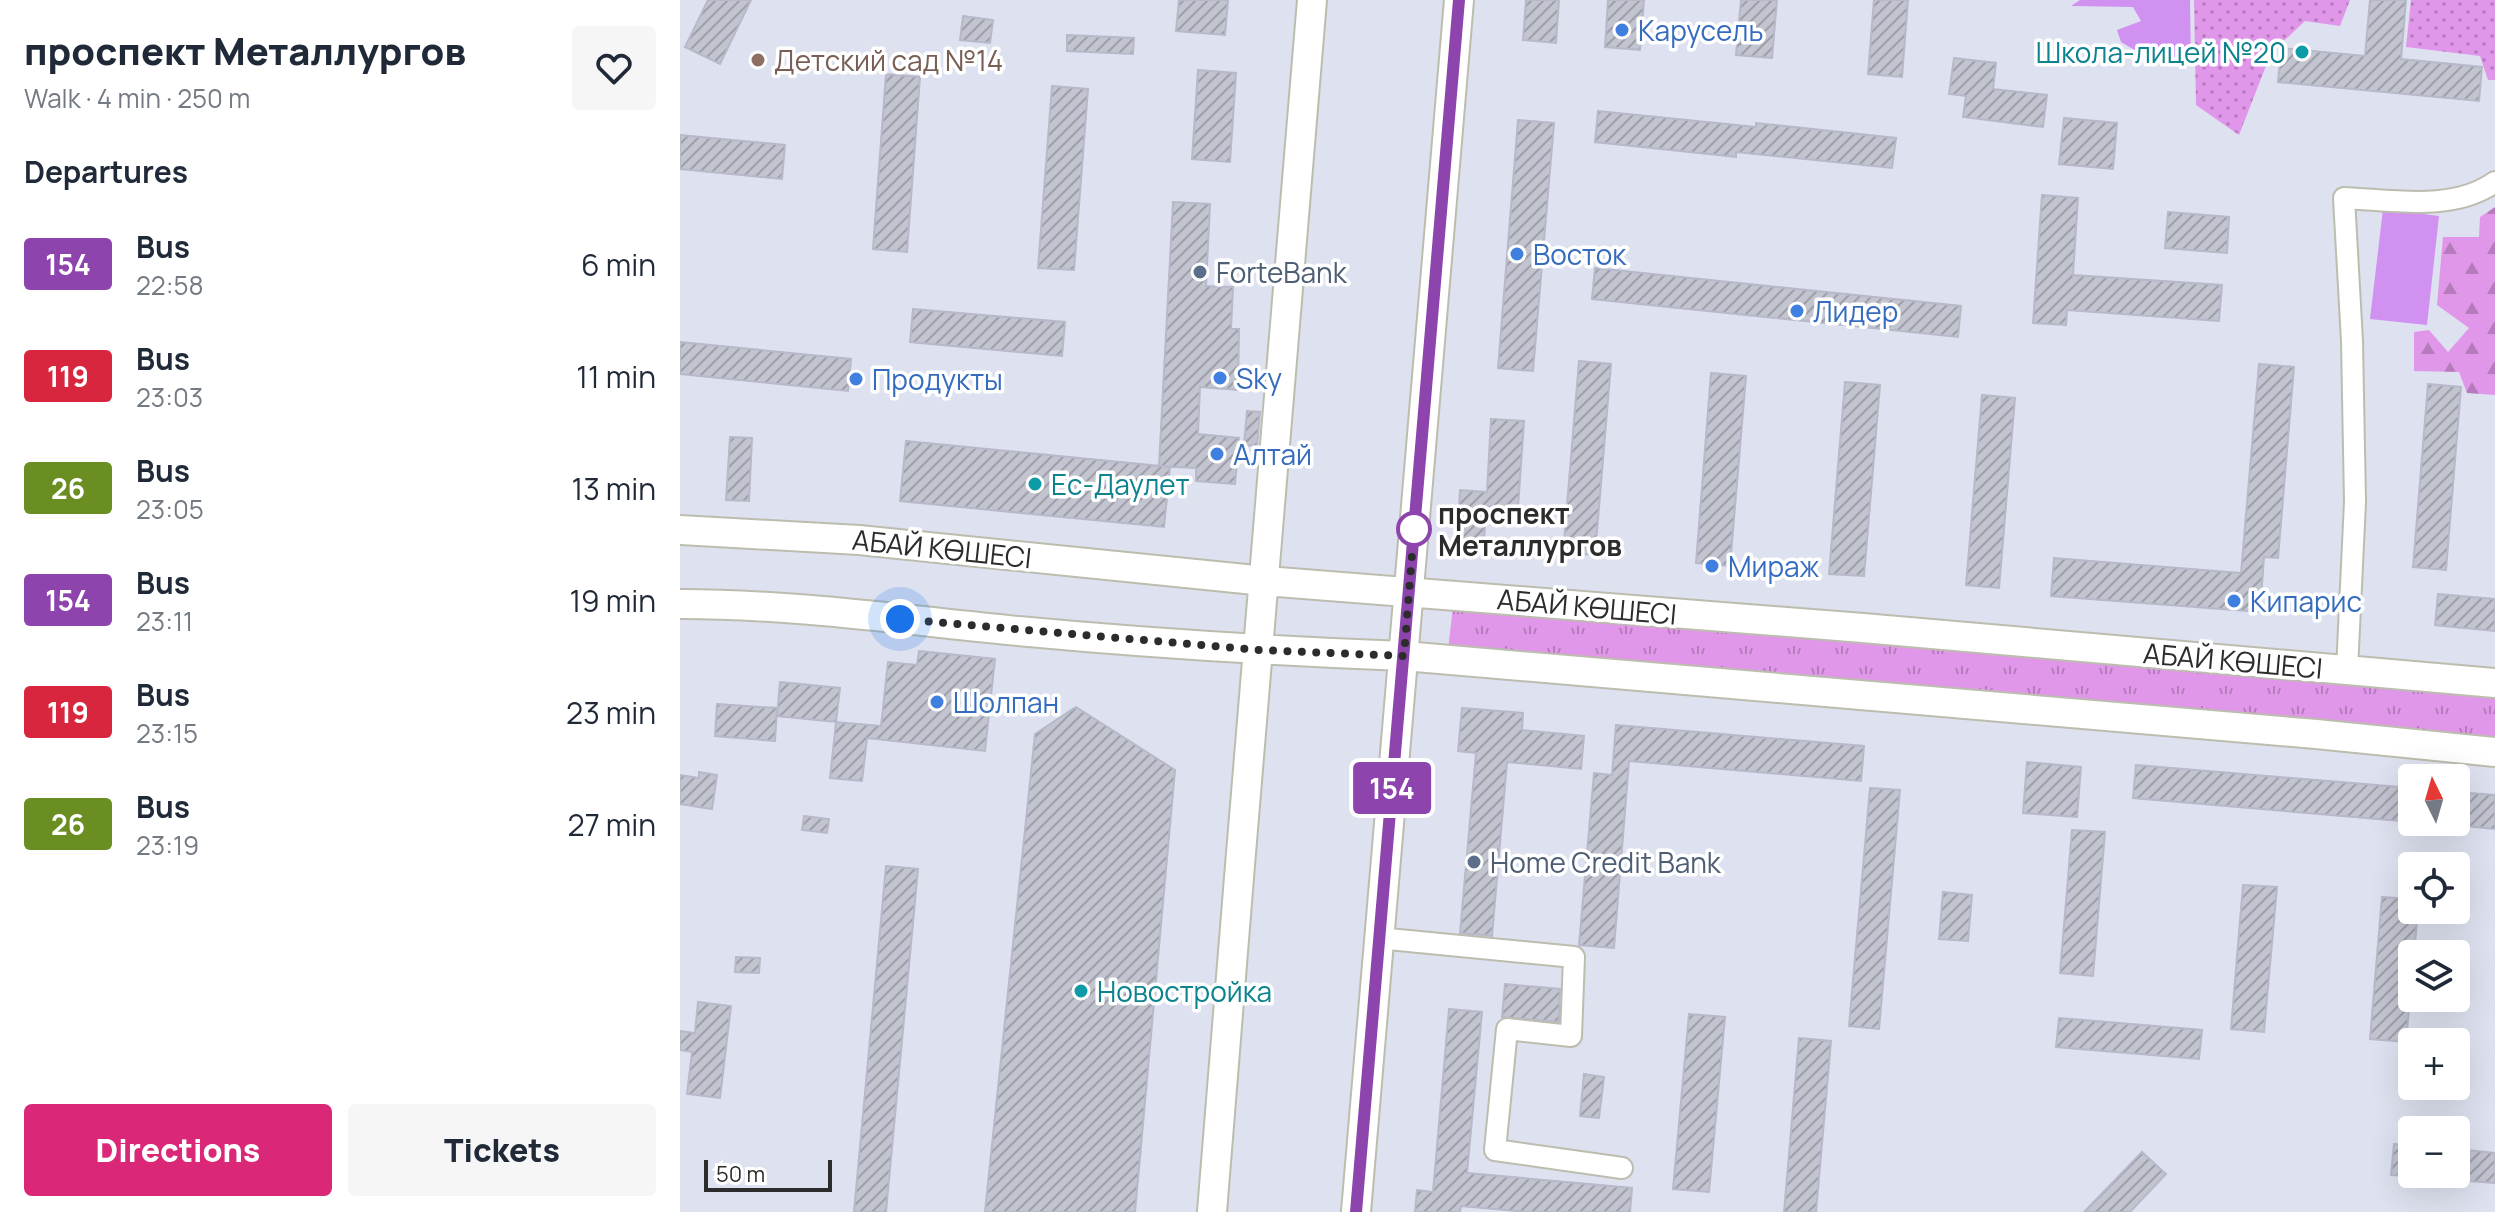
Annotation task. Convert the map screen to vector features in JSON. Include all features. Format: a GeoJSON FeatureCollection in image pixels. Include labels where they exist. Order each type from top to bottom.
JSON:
{"type":"FeatureCollection","features":[{"type":"Feature","properties":{"kind":"street"},"geometry":{"type":"LineString","coordinates":[[1212,1212],[1312,0]]}},
{"type":"Feature","properties":{"kind":"street"},"geometry":{"type":"LineString","coordinates":[[1356,1212],[1459,0]]}},
{"type":"Feature","properties":{"kind":"street"},"geometry":{"type":"LineString","coordinates":[[2347,670],[2355,502],[2352,341],[2344,198],[2437,200],[2477,194],[2495,182]]}},
{"type":"Feature","properties":{"kind":"street","name":"АБАЙ КӨШЕСІ"},"geometry":{"type":"LineString","coordinates":[[680,530],[859,540],[1265,581],[2495,683]]}},
{"type":"Feature","properties":{"kind":"street"},"geometry":{"type":"LineString","coordinates":[[680,604],[751,604],[1019,631],[1258,650],[1404,656],[2495,752]]}},
{"type":"Feature","properties":{"kind":"street"},"geometry":{"type":"LineString","coordinates":[[1378,938],[1574,957],[1571,1036],[1507,1029],[1495,1150],[1622,1168]]}},
{"type":"Feature","properties":{"kind":"green space"},"geometry":{"type":"Polygon","coordinates":[[[2194,0],[2350,0],[2340,26],[2305,21],[2271,53],[2239,135],[2196,105],[2194,0]]]}},
{"type":"Feature","properties":{"kind":"green space"},"geometry":{"type":"Polygon","coordinates":[[[2411,0],[2495,0],[2495,80],[2488,80],[2480,56],[2406,47],[2411,0]]]}},
{"type":"Feature","properties":{"kind":"green space"},"geometry":{"type":"Polygon","coordinates":[[[2495,207],[2495,395],[2467,393],[2459,372],[2414,371],[2414,332],[2429,330],[2448,352],[2469,328],[2437,305],[2443,237],[2479,237],[2480,217],[2495,207]]]}},
{"type":"Feature","properties":{"kind":"green space"},"geometry":{"type":"Polygon","coordinates":[[[1453,607],[2495,696],[2495,741],[1448,650],[1453,607]]]}},
{"type":"Feature","properties":{"kind":"shaded area"},"geometry":{"type":"Polygon","coordinates":[[[2080,0],[2190,0],[2191,63],[2150,59],[2121,42],[2117,30],[2141,21],[2133,7],[2071,6],[2080,0]]]}},
{"type":"Feature","properties":{"kind":"shaded area"},"geometry":{"type":"Polygon","coordinates":[[[2383,209],[2439,216],[2427,325],[2370,319],[2383,209]]]}},
{"type":"Feature","properties":{"kind":"building"},"geometry":{"type":"Polygon","coordinates":[[[708,0],[751,0],[720,64],[685,47],[708,0]]]}},
{"type":"Feature","properties":{"kind":"building"},"geometry":{"type":"Polygon","coordinates":[[[1179,0],[1228,0],[1225,35],[1176,31],[1179,0]]]}},
{"type":"Feature","properties":{"kind":"building"},"geometry":{"type":"Polygon","coordinates":[[[1526,0],[1559,0],[1556,43],[1523,40],[1526,0]]]}},
{"type":"Feature","properties":{"kind":"building"},"geometry":{"type":"Polygon","coordinates":[[[1608,0],[1644,0],[1640,50],[1605,47],[1608,0]]]}},
{"type":"Feature","properties":{"kind":"building"},"geometry":{"type":"Polygon","coordinates":[[[1741,0],[1777,0],[1772,58],[1736,55],[1741,0]]]}},
{"type":"Feature","properties":{"kind":"building"},"geometry":{"type":"Polygon","coordinates":[[[1874,0],[1908,0],[1902,77],[1868,74],[1874,0]]]}},
{"type":"Feature","properties":{"kind":"building","name":"Школа-лицей №20"},"geometry":{"type":"Polygon","coordinates":[[[2370,0],[2406,0],[2401,59],[2482,67],[2479,101],[2278,82],[2281,48],[2365,56],[2370,0]]]}},
{"type":"Feature","properties":{"kind":"building"},"geometry":{"type":"Polygon","coordinates":[[[963,16],[993,20],[990,43],[960,40],[963,16]]]}},
{"type":"Feature","properties":{"kind":"building"},"geometry":{"type":"Polygon","coordinates":[[[1067,35],[1134,38],[1133,54],[1067,51],[1067,35]]]}},
{"type":"Feature","properties":{"kind":"building"},"geometry":{"type":"Polygon","coordinates":[[[1954,58],[1996,63],[1993,89],[2047,95],[2043,127],[1963,117],[1966,96],[1949,94],[1954,58]]]}},
{"type":"Feature","properties":{"kind":"building"},"geometry":{"type":"Polygon","coordinates":[[[1198,70],[1236,73],[1230,162],[1192,159],[1198,70]]]}},
{"type":"Feature","properties":{"kind":"building"},"geometry":{"type":"Polygon","coordinates":[[[886,74],[920,77],[907,252],[873,249],[886,74]]]}},
{"type":"Feature","properties":{"kind":"building"},"geometry":{"type":"Polygon","coordinates":[[[1052,86],[1088,89],[1074,270],[1038,268],[1052,86]]]}},
{"type":"Feature","properties":{"kind":"building"},"geometry":{"type":"Polygon","coordinates":[[[1598,111],[1896,138],[1892,168],[1736,152],[1736,157],[1595,142],[1598,111]]]}},
{"type":"Feature","properties":{"kind":"building"},"geometry":{"type":"Polygon","coordinates":[[[2064,118],[2117,123],[2113,169],[2059,164],[2064,118]]]}},
{"type":"Feature","properties":{"kind":"building"},"geometry":{"type":"Polygon","coordinates":[[[1518,120],[1554,123],[1533,371],[1498,368],[1518,120]]]}},
{"type":"Feature","properties":{"kind":"building"},"geometry":{"type":"Polygon","coordinates":[[[680,135],[785,145],[782,179],[680,169],[680,135]]]}},
{"type":"Feature","properties":{"kind":"building"},"geometry":{"type":"Polygon","coordinates":[[[2042,195],[2078,198],[2073,275],[2222,285],[2219,321],[2067,310],[2066,325],[2033,323],[2042,195]]]}},
{"type":"Feature","properties":{"kind":"building"},"geometry":{"type":"Polygon","coordinates":[[[1173,202],[1210,204],[1206,286],[1233,287],[1231,329],[1239,329],[1238,390],[1200,387],[1198,434],[1239,438],[1235,484],[1196,481],[1196,468],[1159,466],[1173,202]]]}},
{"type":"Feature","properties":{"kind":"building"},"geometry":{"type":"Polygon","coordinates":[[[2168,212],[2229,217],[2227,253],[2165,248],[2168,212]]]}},
{"type":"Feature","properties":{"kind":"building"},"geometry":{"type":"Polygon","coordinates":[[[1595,268],[1961,306],[1958,337],[1592,299],[1595,268]]]}},
{"type":"Feature","properties":{"kind":"building"},"geometry":{"type":"Polygon","coordinates":[[[913,309],[1065,322],[1062,356],[910,342],[913,309]]]}},
{"type":"Feature","properties":{"kind":"building"},"geometry":{"type":"Polygon","coordinates":[[[680,342],[851,359],[848,391],[680,374],[680,342]]]}},
{"type":"Feature","properties":{"kind":"building"},"geometry":{"type":"Polygon","coordinates":[[[1579,361],[1611,364],[1595,555],[1563,553],[1579,361]]]}},
{"type":"Feature","properties":{"kind":"building"},"geometry":{"type":"Polygon","coordinates":[[[2259,364],[2294,367],[2278,558],[2264,557],[2260,612],[2051,596],[2054,558],[2241,573],[2259,364]]]}},
{"type":"Feature","properties":{"kind":"building"},"geometry":{"type":"Polygon","coordinates":[[[1711,373],[1746,376],[1730,566],[1696,563],[1711,373]]]}},
{"type":"Feature","properties":{"kind":"building"},"geometry":{"type":"Polygon","coordinates":[[[1845,382],[1880,385],[1864,576],[1829,574],[1845,382]]]}},
{"type":"Feature","properties":{"kind":"building"},"geometry":{"type":"Polygon","coordinates":[[[2428,384],[2461,387],[2446,570],[2413,567],[2428,384]]]}},
{"type":"Feature","properties":{"kind":"building"},"geometry":{"type":"Polygon","coordinates":[[[1982,395],[2015,398],[1999,588],[1966,585],[1982,395]]]}},
{"type":"Feature","properties":{"kind":"building"},"geometry":{"type":"Polygon","coordinates":[[[1247,411],[1260,412],[1257,446],[1244,445],[1247,411]]]}},
{"type":"Feature","properties":{"kind":"building"},"geometry":{"type":"Polygon","coordinates":[[[1491,419],[1524,421],[1518,508],[1486,506],[1484,543],[1457,541],[1460,490],[1487,492],[1491,419]]]}},
{"type":"Feature","properties":{"kind":"building"},"geometry":{"type":"Polygon","coordinates":[[[730,437],[752,438],[749,501],[726,500],[730,437]]]}},
{"type":"Feature","properties":{"kind":"building","name":"Ес-Даулет"},"geometry":{"type":"Polygon","coordinates":[[[906,441],[1170,467],[1164,527],[900,501],[906,441]]]}},
{"type":"Feature","properties":{"kind":"building"},"geometry":{"type":"Polygon","coordinates":[[[2438,594],[2495,599],[2495,631],[2435,625],[2438,594]]]}},
{"type":"Feature","properties":{"kind":"building","name":"Шолпан"},"geometry":{"type":"Polygon","coordinates":[[[919,651],[995,659],[985,751],[867,738],[862,781],[830,778],[836,722],[881,726],[888,662],[917,665],[919,651]]]}},
{"type":"Feature","properties":{"kind":"building"},"geometry":{"type":"Polygon","coordinates":[[[780,682],[840,688],[836,722],[777,716],[780,682]]]}},
{"type":"Feature","properties":{"kind":"building"},"geometry":{"type":"Polygon","coordinates":[[[717,704],[777,708],[775,741],[715,736],[717,704]]]}},
{"type":"Feature","properties":{"kind":"building","name":"Новостройка"},"geometry":{"type":"Polygon","coordinates":[[[1076,707],[1175,770],[1135,1212],[985,1212],[1035,734],[1076,707]]]}},
{"type":"Feature","properties":{"kind":"building"},"geometry":{"type":"Polygon","coordinates":[[[1462,708],[1523,713],[1522,730],[1584,736],[1581,769],[1507,762],[1492,936],[1460,933],[1476,753],[1458,751],[1462,708]]]}},
{"type":"Feature","properties":{"kind":"building"},"geometry":{"type":"Polygon","coordinates":[[[1616,725],[1864,746],[1861,781],[1629,761],[1614,948],[1579,945],[1594,773],[1612,775],[1616,725]]]}},
{"type":"Feature","properties":{"kind":"building"},"geometry":{"type":"Polygon","coordinates":[[[2027,762],[2081,767],[2077,817],[2023,813],[2027,762]]]}},
{"type":"Feature","properties":{"kind":"building"},"geometry":{"type":"Polygon","coordinates":[[[2136,765],[2398,787],[2398,821],[2133,798],[2136,765]]]}},
{"type":"Feature","properties":{"kind":"building"},"geometry":{"type":"Polygon","coordinates":[[[699,772],[717,775],[712,809],[680,804],[680,775],[699,778],[699,772]]]}},
{"type":"Feature","properties":{"kind":"building"},"geometry":{"type":"Polygon","coordinates":[[[1870,788],[1900,790],[1879,1029],[1849,1026],[1870,788]]]}},
{"type":"Feature","properties":{"kind":"building"},"geometry":{"type":"Polygon","coordinates":[[[2470,793],[2495,795],[2495,829],[2470,826],[2470,793]]]}},
{"type":"Feature","properties":{"kind":"building"},"geometry":{"type":"Polygon","coordinates":[[[804,816],[829,819],[827,833],[802,830],[804,816]]]}},
{"type":"Feature","properties":{"kind":"building"},"geometry":{"type":"Polygon","coordinates":[[[2072,830],[2105,832],[2093,976],[2060,973],[2072,830]]]}},
{"type":"Feature","properties":{"kind":"building"},"geometry":{"type":"Polygon","coordinates":[[[886,866],[918,869],[886,1212],[854,1212],[886,866]]]}},
{"type":"Feature","properties":{"kind":"building"},"geometry":{"type":"Polygon","coordinates":[[[2243,885],[2277,887],[2264,1032],[2231,1029],[2243,885]]]}},
{"type":"Feature","properties":{"kind":"building"},"geometry":{"type":"Polygon","coordinates":[[[1943,892],[1972,895],[1968,941],[1939,939],[1943,892]]]}},
{"type":"Feature","properties":{"kind":"building"},"geometry":{"type":"Polygon","coordinates":[[[2382,897],[2398,898],[2398,924],[2417,924],[2415,940],[2398,940],[2398,1012],[2409,1012],[2407,1028],[2398,1028],[2398,1041],[2370,1039],[2382,897]]]}},
{"type":"Feature","properties":{"kind":"building"},"geometry":{"type":"Polygon","coordinates":[[[736,957],[760,958],[759,973],[735,972],[736,957]]]}},
{"type":"Feature","properties":{"kind":"building"},"geometry":{"type":"Polygon","coordinates":[[[1505,984],[1560,989],[1559,1022],[1502,1017],[1505,984]]]}},
{"type":"Feature","properties":{"kind":"building"},"geometry":{"type":"Polygon","coordinates":[[[698,1002],[731,1006],[720,1098],[687,1094],[692,1052],[680,1050],[680,1031],[695,1033],[698,1002]]]}},
{"type":"Feature","properties":{"kind":"building"},"geometry":{"type":"Polygon","coordinates":[[[1449,1009],[1482,1012],[1467,1173],[1632,1188],[1630,1212],[1527,1212],[1461,1206],[1460,1212],[1415,1212],[1417,1190],[1433,1192],[1449,1009]]]}},
{"type":"Feature","properties":{"kind":"building"},"geometry":{"type":"Polygon","coordinates":[[[1689,1014],[1725,1017],[1709,1192],[1673,1189],[1689,1014]]]}},
{"type":"Feature","properties":{"kind":"building"},"geometry":{"type":"Polygon","coordinates":[[[2059,1018],[2202,1030],[2199,1059],[2056,1047],[2059,1018]]]}},
{"type":"Feature","properties":{"kind":"building"},"geometry":{"type":"Polygon","coordinates":[[[1799,1038],[1831,1041],[1816,1212],[1784,1212],[1799,1038]]]}},
{"type":"Feature","properties":{"kind":"building"},"geometry":{"type":"Polygon","coordinates":[[[1584,1074],[1604,1077],[1599,1118],[1580,1116],[1584,1074]]]}},
{"type":"Feature","properties":{"kind":"building"},"geometry":{"type":"Polygon","coordinates":[[[2394,1144],[2398,1144],[2398,1175],[2391,1175],[2394,1144]]]}},
{"type":"Feature","properties":{"kind":"building"},"geometry":{"type":"Polygon","coordinates":[[[2470,1150],[2495,1153],[2495,1183],[2470,1181],[2470,1150]]]}},
{"type":"Feature","properties":{"kind":"building"},"geometry":{"type":"Polygon","coordinates":[[[2142,1152],[2166,1174],[2130,1212],[2084,1212],[2142,1152]]]}},
{"type":"Feature","properties":{"kind":"bus line","name":"154"},"geometry":{"type":"LineString","coordinates":[[1356,1212],[1459,0]]}},
{"type":"Feature","properties":{"kind":"place","name":"Карусель"},"geometry":{"type":"Point","coordinates":[1622,30]}},
{"type":"Feature","properties":{"kind":"place","name":"Школа-лицей №20"},"geometry":{"type":"Point","coordinates":[2302,52]}},
{"type":"Feature","properties":{"kind":"place","name":"Детский сад №14"},"geometry":{"type":"Point","coordinates":[758,60]}},
{"type":"Feature","properties":{"kind":"place","name":"Восток"},"geometry":{"type":"Point","coordinates":[1517,254]}},
{"type":"Feature","properties":{"kind":"place","name":"ForteBank"},"geometry":{"type":"Point","coordinates":[1200,272]}},
{"type":"Feature","properties":{"kind":"place","name":"Лидер"},"geometry":{"type":"Point","coordinates":[1797,311]}},
{"type":"Feature","properties":{"kind":"place","name":"Sky"},"geometry":{"type":"Point","coordinates":[1220,378]}},
{"type":"Feature","properties":{"kind":"place","name":"Продукты"},"geometry":{"type":"Point","coordinates":[856,379]}},
{"type":"Feature","properties":{"kind":"place","name":"Алтай"},"geometry":{"type":"Point","coordinates":[1217,454]}},
{"type":"Feature","properties":{"kind":"place","name":"Ес-Даулет"},"geometry":{"type":"Point","coordinates":[1035,484]}},
{"type":"Feature","properties":{"kind":"place","name":"проспект Металлургов"},"geometry":{"type":"Point","coordinates":[1414,529]}},
{"type":"Feature","properties":{"kind":"place","name":"Мираж"},"geometry":{"type":"Point","coordinates":[1712,566]}},
{"type":"Feature","properties":{"kind":"place","name":"Кипарис"},"geometry":{"type":"Point","coordinates":[2234,601]}},
{"type":"Feature","properties":{"kind":"place","name":"Шолпан"},"geometry":{"type":"Point","coordinates":[937,702]}},
{"type":"Feature","properties":{"kind":"place","name":"Home Credit Bank"},"geometry":{"type":"Point","coordinates":[1474,862]}},
{"type":"Feature","properties":{"kind":"place","name":"Новостройка"},"geometry":{"type":"Point","coordinates":[1081,991]}},
{"type":"Feature","properties":{"kind":"route"},"geometry":{"type":"LineString","coordinates":[[900,619],[1258,650],[1404,656],[1414,529]]}}]}
